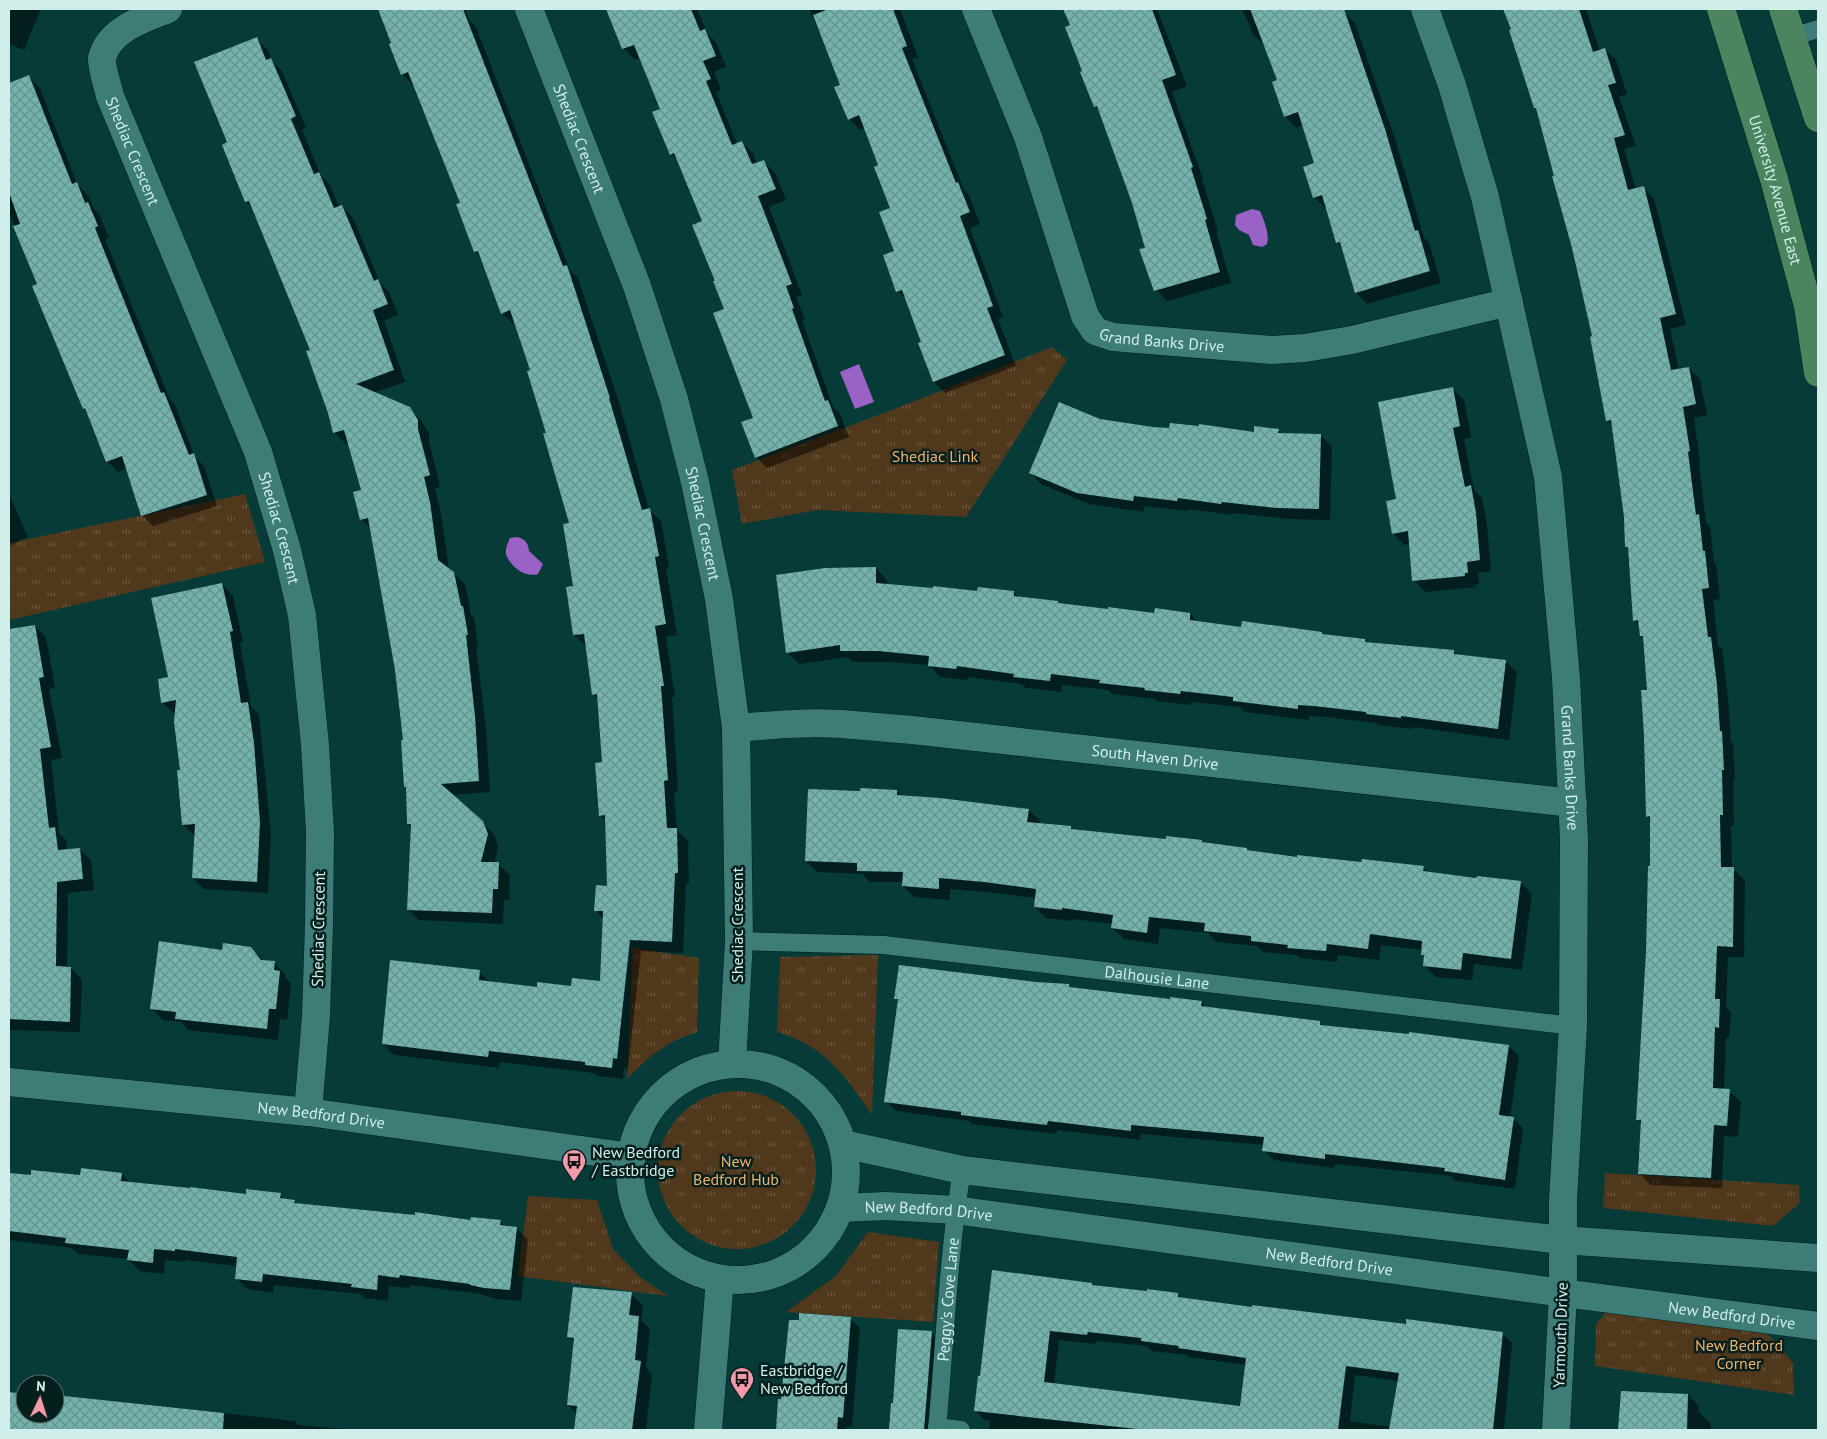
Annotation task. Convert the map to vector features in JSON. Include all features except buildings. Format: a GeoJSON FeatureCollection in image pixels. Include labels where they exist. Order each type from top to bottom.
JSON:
{"type":"FeatureCollection","features":[{"type":"Feature","properties":{"kind":"main road","name":"University Avenue East"},"geometry":{"type":"LineString","coordinates":[[1721,9],[1774,179],[1799,270],[1808,306],[1818,373]]}},
{"type":"Feature","properties":{"kind":"main road"},"geometry":{"type":"LineString","coordinates":[[1783,9],[1818,118]]}},
{"type":"Feature","properties":{"kind":"street","name":"Shediac Crescent"},"geometry":{"type":"LineString","coordinates":[[168,9],[138,21],[121,31],[109,43],[102,60],[110,96],[258,452],[287,550],[302,615],[315,745],[320,832],[316,1016],[308,1112]]}},
{"type":"Feature","properties":{"kind":"street","name":"Shediac Crescent"},"geometry":{"type":"LineString","coordinates":[[529,9],[637,286],[674,399],[695,482],[719,599],[736,728],[739,941],[732,1064]]}},
{"type":"Feature","properties":{"kind":"street","name":"Grand Banks Drive"},"geometry":{"type":"LineString","coordinates":[[976,9],[1028,137],[1085,316],[1095,330],[1113,337],[1272,350],[1305,348],[1352,340],[1510,302]]}},
{"type":"Feature","properties":{"kind":"street","name":"Grand Banks Drive"},"geometry":{"type":"LineString","coordinates":[[1425,9],[1452,85],[1485,197],[1548,477],[1566,678],[1573,804],[1573,1026],[1562,1200],[1562,1240]]}},
{"type":"Feature","properties":{"kind":"street","name":"South Haven Drive"},"geometry":{"type":"LineString","coordinates":[[736,728],[781,724],[840,724],[912,730],[1573,804]]}},
{"type":"Feature","properties":{"kind":"street"},"geometry":{"type":"LineString","coordinates":[[732,1064],[756,1066],[778,1072],[802,1085],[822,1104],[835,1123],[843,1144],[847,1171],[846,1190],[841,1208],[825,1237],[810,1254],[780,1272],[761,1278],[740,1281],[720,1279],[695,1272],[664,1251],[647,1232],[636,1211],[630,1187],[632,1157],[639,1127],[651,1108],[665,1093],[681,1080],[706,1069],[732,1064]]}},
{"type":"Feature","properties":{"kind":"street","name":"New Bedford Drive"},"geometry":{"type":"LineString","coordinates":[[9,1082],[308,1112],[632,1157]]}},
{"type":"Feature","properties":{"kind":"street"},"geometry":{"type":"LineString","coordinates":[[843,1144],[962,1170],[1562,1240],[1818,1258]]}},
{"type":"Feature","properties":{"kind":"street","name":"New Bedford Drive"},"geometry":{"type":"LineString","coordinates":[[841,1208],[886,1206],[955,1210],[1818,1326]]}},
{"type":"Feature","properties":{"kind":"street","name":"Yarmouth Drive"},"geometry":{"type":"LineString","coordinates":[[1556,1430],[1563,1293],[1562,1240]]}},
{"type":"Feature","properties":{"kind":"street"},"geometry":{"type":"LineString","coordinates":[[708,1430],[720,1279]]}},
{"type":"Feature","properties":{"kind":"lane"},"geometry":{"type":"LineString","coordinates":[[1792,37],[1818,29]]}},
{"type":"Feature","properties":{"kind":"lane","name":"Dalhousie Lane"},"geometry":{"type":"LineString","coordinates":[[739,941],[884,945],[1573,1026]]}},
{"type":"Feature","properties":{"kind":"lane","name":"Peggy's Cove Lane"},"geometry":{"type":"LineString","coordinates":[[937,1429],[949,1265],[955,1210],[962,1170]]}},
{"type":"Feature","properties":{"kind":"lane"},"geometry":{"type":"LineString","coordinates":[[937,1429],[961,1430]]}},
{"type":"Feature","properties":{"kind":"green space","name":"Shediac Link"},"geometry":{"type":"Polygon","coordinates":[[[1052,347],[1067,360],[966,517],[817,510],[742,524],[732,470],[1052,347]]]}},
{"type":"Feature","properties":{"kind":"green space"},"geometry":{"type":"Polygon","coordinates":[[[245,494],[265,562],[9,620],[9,543],[245,494]]]}},
{"type":"Feature","properties":{"kind":"green space"},"geometry":{"type":"Polygon","coordinates":[[[633,948],[699,958],[697,1032],[674,1041],[652,1055],[627,1078],[633,948]]]}},
{"type":"Feature","properties":{"kind":"green space"},"geometry":{"type":"Polygon","coordinates":[[[878,955],[872,1115],[843,1075],[821,1054],[794,1038],[777,1032],[780,957],[878,955]]]}},
{"type":"Feature","properties":{"kind":"green space","name":"New Bedford Hub"},"geometry":{"type":"Polygon","coordinates":[[[745,1091],[760,1094],[774,1100],[793,1114],[803,1126],[813,1147],[816,1170],[813,1193],[803,1214],[793,1226],[781,1236],[760,1246],[745,1249],[729,1249],[714,1246],[693,1236],[671,1214],[659,1185],[658,1162],[661,1147],[671,1126],[693,1104],[722,1092],[745,1091]]]}},
{"type":"Feature","properties":{"kind":"green space"},"geometry":{"type":"Polygon","coordinates":[[[1605,1173],[1799,1185],[1800,1203],[1773,1226],[1603,1208],[1605,1173]]]}},
{"type":"Feature","properties":{"kind":"green space"},"geometry":{"type":"Polygon","coordinates":[[[528,1196],[597,1200],[613,1249],[640,1277],[668,1296],[518,1276],[528,1196]]]}},
{"type":"Feature","properties":{"kind":"green space"},"geometry":{"type":"Polygon","coordinates":[[[868,1232],[939,1242],[933,1322],[786,1312],[836,1276],[868,1232]]]}},
{"type":"Feature","properties":{"kind":"green space","name":"New Bedford Corner"},"geometry":{"type":"Polygon","coordinates":[[[1609,1309],[1755,1323],[1778,1344],[1793,1363],[1794,1395],[1595,1366],[1596,1324],[1609,1309]]]}},
{"type":"Feature","properties":{"kind":"shaded area"},"geometry":{"type":"Polygon","coordinates":[[[1252,209],[1260,211],[1266,228],[1268,240],[1267,244],[1262,247],[1253,245],[1249,235],[1239,230],[1235,225],[1236,215],[1252,209]]]}},
{"type":"Feature","properties":{"kind":"shaded area"},"geometry":{"type":"Polygon","coordinates":[[[859,364],[874,402],[855,409],[840,372],[859,364]]]}},
{"type":"Feature","properties":{"kind":"shaded area"},"geometry":{"type":"Polygon","coordinates":[[[518,537],[526,542],[529,551],[543,564],[538,574],[524,573],[508,559],[506,550],[510,538],[518,537]]]}},
{"type":"Feature","properties":{"kind":"place","name":"New Bedford / Eastbridge"},"geometry":{"type":"Point","coordinates":[574,1182]}},
{"type":"Feature","properties":{"kind":"place","name":"Eastbridge / New Bedford"},"geometry":{"type":"Point","coordinates":[742,1400]}}]}
